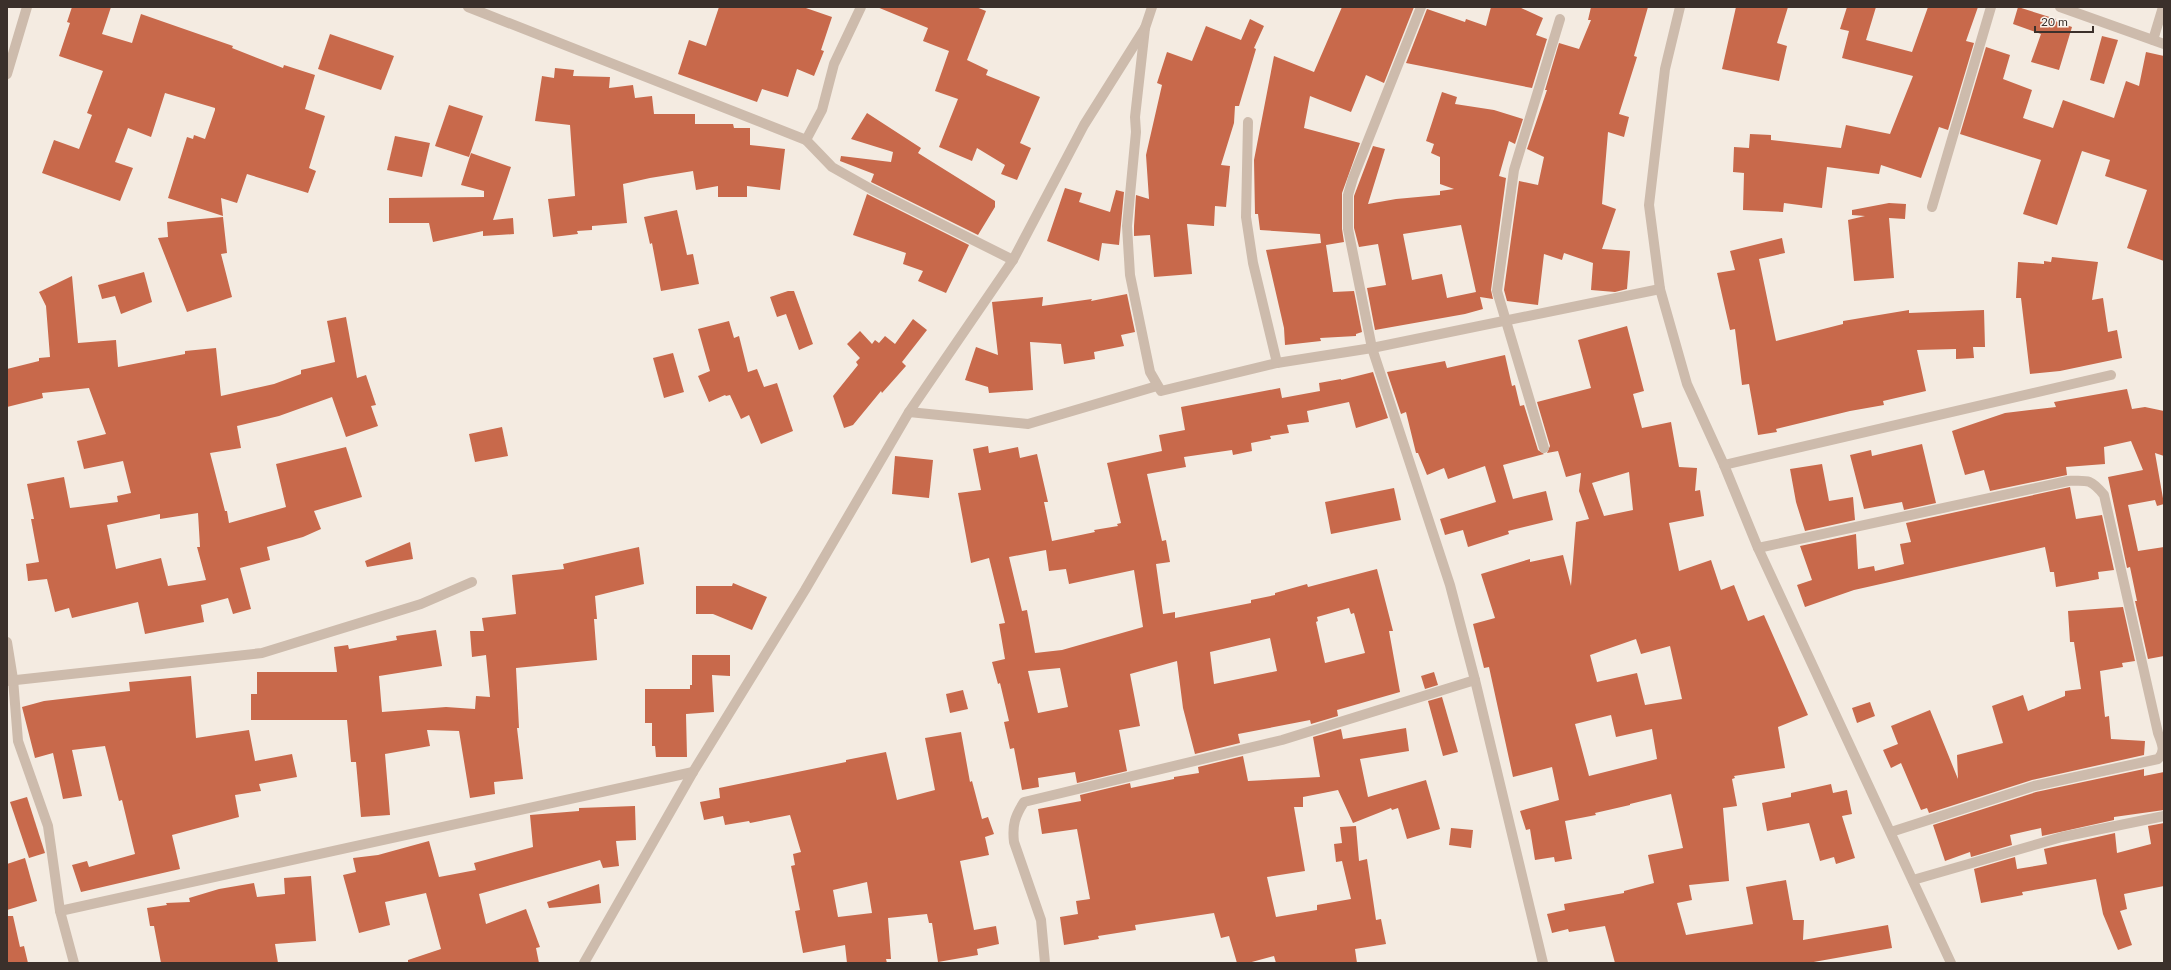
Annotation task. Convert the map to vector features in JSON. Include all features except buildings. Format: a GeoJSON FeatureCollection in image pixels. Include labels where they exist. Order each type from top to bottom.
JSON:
{"type":"FeatureCollection","features":[{"type":"Feature","properties":{"kind":"street"},"geometry":{"type":"LineString","coordinates":[[7,74],[27,7]]}},
{"type":"Feature","properties":{"kind":"street"},"geometry":{"type":"LineString","coordinates":[[468,7],[806,140],[832,167],[871,189],[1014,260]]}},
{"type":"Feature","properties":{"kind":"street"},"geometry":{"type":"LineString","coordinates":[[806,140],[822,110],[834,64],[861,7]]}},
{"type":"Feature","properties":{"kind":"street"},"geometry":{"type":"LineString","coordinates":[[1152,7],[1145,28],[1134,117],[1136,132],[1127,226],[1130,275],[1150,372],[1161,391],[1277,363],[1372,348],[1660,290]]}},
{"type":"Feature","properties":{"kind":"street"},"geometry":{"type":"LineString","coordinates":[[1421,7],[1368,138],[1348,195],[1348,229],[1372,348],[1450,585],[1475,680],[1542,963]]}},
{"type":"Feature","properties":{"kind":"street"},"geometry":{"type":"LineString","coordinates":[[1680,7],[1665,69],[1649,205],[1660,290],[1687,384],[1724,465],[1758,548],[1951,963]]}},
{"type":"Feature","properties":{"kind":"street"},"geometry":{"type":"LineString","coordinates":[[1932,207],[1991,7]]}},
{"type":"Feature","properties":{"kind":"street"},"geometry":{"type":"LineString","coordinates":[[2060,7],[2164,44]]}},
{"type":"Feature","properties":{"kind":"street"},"geometry":{"type":"LineString","coordinates":[[2154,40],[2163,7]]}},
{"type":"Feature","properties":{"kind":"street"},"geometry":{"type":"LineString","coordinates":[[1544,448],[1497,292],[1514,170],[1560,19]]}},
{"type":"Feature","properties":{"kind":"street"},"geometry":{"type":"LineString","coordinates":[[584,963],[693,772],[855,507],[909,412],[1014,260],[1084,126],[1145,28]]}},
{"type":"Feature","properties":{"kind":"street"},"geometry":{"type":"LineString","coordinates":[[1248,122],[1246,217],[1253,263],[1277,363]]}},
{"type":"Feature","properties":{"kind":"street"},"geometry":{"type":"LineString","coordinates":[[1724,465],[2111,375]]}},
{"type":"Feature","properties":{"kind":"street"},"geometry":{"type":"LineString","coordinates":[[909,412],[1028,424],[1157,386]]}},
{"type":"Feature","properties":{"kind":"street"},"geometry":{"type":"LineString","coordinates":[[1758,548],[2068,481],[2085,480],[2094,483],[2104,495],[2161,733],[2163,752],[2158,760],[2034,786],[1891,832]]}},
{"type":"Feature","properties":{"kind":"street"},"geometry":{"type":"LineString","coordinates":[[10,680],[156,666],[262,653],[421,604],[472,582]]}},
{"type":"Feature","properties":{"kind":"street"},"geometry":{"type":"LineString","coordinates":[[7,642],[10,680],[18,741],[48,826],[60,911],[74,963]]}},
{"type":"Feature","properties":{"kind":"street"},"geometry":{"type":"LineString","coordinates":[[1045,963],[1041,920],[1014,842],[1014,817],[1024,802],[1282,740],[1475,680]]}},
{"type":"Feature","properties":{"kind":"street"},"geometry":{"type":"LineString","coordinates":[[60,911],[693,772]]}},
{"type":"Feature","properties":{"kind":"street"},"geometry":{"type":"LineString","coordinates":[[1913,880],[2062,837],[2164,816]]}}]}
